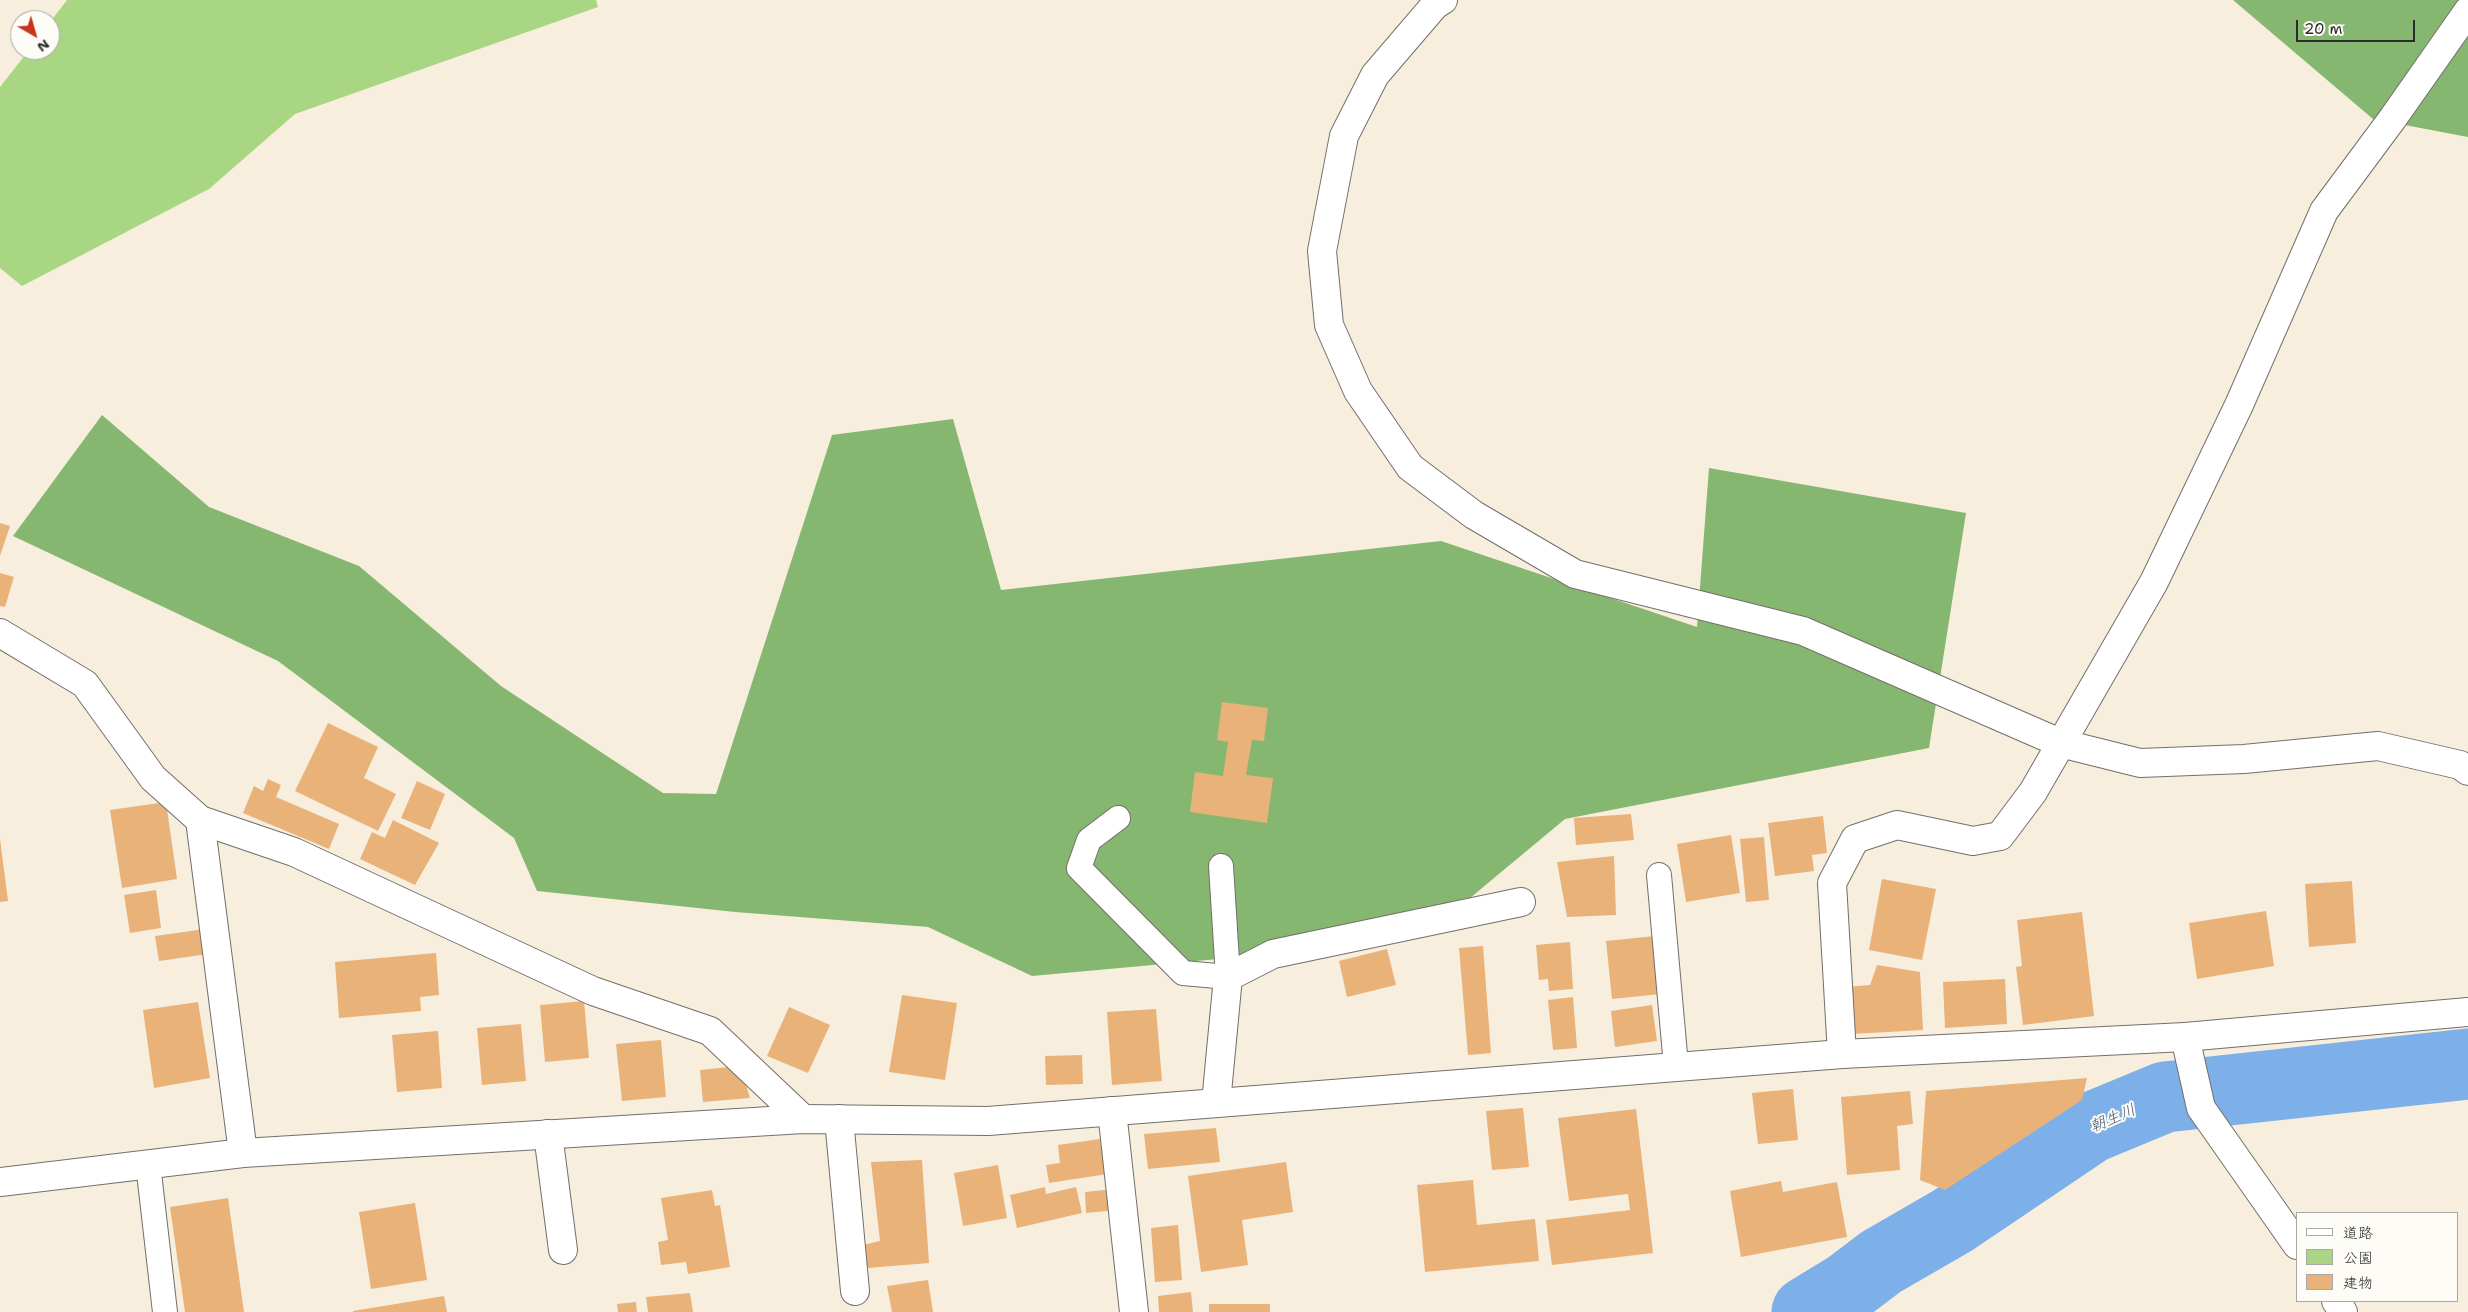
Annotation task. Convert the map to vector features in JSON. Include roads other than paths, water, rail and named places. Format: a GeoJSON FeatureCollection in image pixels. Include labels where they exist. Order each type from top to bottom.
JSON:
{"type":"FeatureCollection","features":[{"type":"Feature","properties":{"kind":"street"},"geometry":{"type":"LineString","coordinates":[[1443,0],[1435,5],[1375,75],[1344,136],[1322,251],[1329,325],[1358,391],[1410,467],[1474,515],[1575,574],[1803,631],[2060,743],[2140,763],[2244,759],[2378,746],[2460,765],[2468,771]]}},
{"type":"Feature","properties":{"kind":"street"},"geometry":{"type":"LineString","coordinates":[[1842,1054],[1832,883],[1855,839],[1897,825],[1973,841],[2000,836],[2032,792],[2154,582],[2239,404],[2324,211],[2394,118],[2468,11]]}},
{"type":"Feature","properties":{"kind":"street"},"geometry":{"type":"LineString","coordinates":[[0,633],[85,684],[152,778],[200,820],[294,852],[594,991],[710,1031],[803,1119]]}},
{"type":"Feature","properties":{"kind":"street"},"geometry":{"type":"LineString","coordinates":[[200,820],[243,1153]]}},
{"type":"Feature","properties":{"kind":"street"},"geometry":{"type":"LineString","coordinates":[[1216,1103],[1228,976],[1274,954],[1521,902]]}},
{"type":"Feature","properties":{"kind":"street"},"geometry":{"type":"LineString","coordinates":[[0,1182],[243,1153],[803,1119],[988,1121],[1676,1066],[1842,1054],[2186,1037],[2468,1012]]}},
{"type":"Feature","properties":{"kind":"street"},"geometry":{"type":"LineString","coordinates":[[2186,1037],[2201,1108],[2296,1244]]}},
{"type":"Feature","properties":{"kind":"street"},"geometry":{"type":"LineString","coordinates":[[1112,1111],[1134,1312]]}},
{"type":"Feature","properties":{"kind":"street"},"geometry":{"type":"LineString","coordinates":[[839,1119],[856,1290]]}},
{"type":"Feature","properties":{"kind":"street"},"geometry":{"type":"LineString","coordinates":[[548,1134],[563,1250]]}},
{"type":"Feature","properties":{"kind":"lane"},"geometry":{"type":"LineString","coordinates":[[1118,818],[1089,840],[1079,868],[1183,973],[1228,976],[1221,866]]}},
{"type":"Feature","properties":{"kind":"lane"},"geometry":{"type":"LineString","coordinates":[[1659,874],[1676,1066]]}},
{"type":"Feature","properties":{"kind":"lane"},"geometry":{"type":"LineString","coordinates":[[148,1164],[165,1312]]}},
{"type":"Feature","properties":{"kind":"waterway","name":"朝生川"},"geometry":{"type":"LineString","coordinates":[[1807,1312],[1848,1287],[1881,1262],[1952,1221],[2090,1128],[2165,1097],[2468,1064]]}}]}
